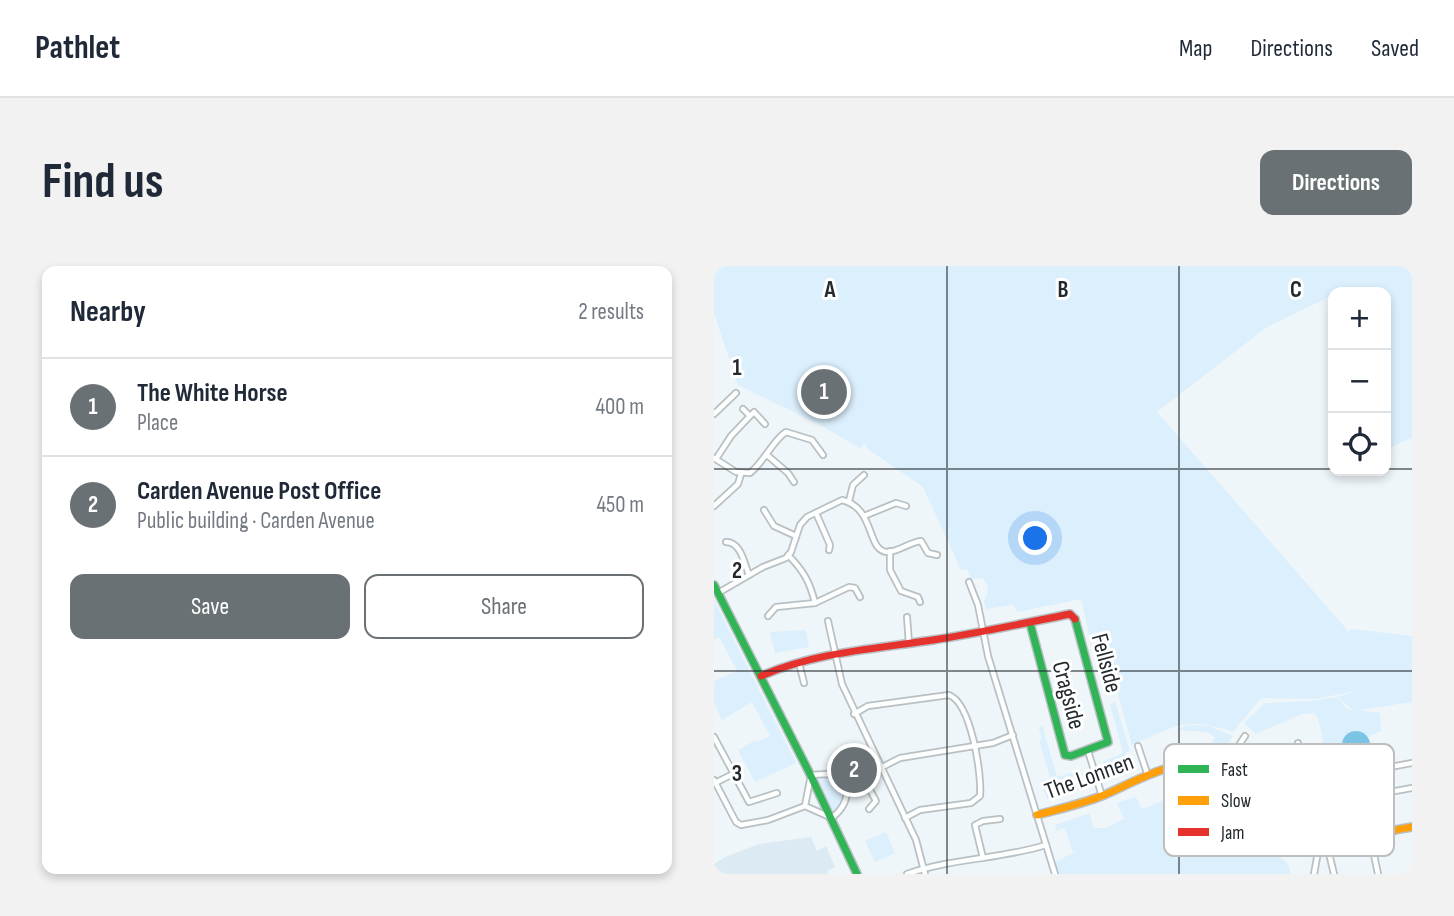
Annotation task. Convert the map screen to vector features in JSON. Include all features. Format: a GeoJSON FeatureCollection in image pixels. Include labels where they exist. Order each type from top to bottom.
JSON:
{"type":"FeatureCollection","features":[{"type":"Feature","properties":{"kind":"street"},"geometry":{"type":"LineString","coordinates":[[714,414],[736,393]]}},
{"type":"Feature","properties":{"kind":"street"},"geometry":{"type":"LineString","coordinates":[[743,408],[750,416]]}},
{"type":"Feature","properties":{"kind":"street"},"geometry":{"type":"LineString","coordinates":[[765,424],[754,412],[715,458],[741,474],[750,473],[767,455],[781,434],[786,432],[812,440],[823,454]]}},
{"type":"Feature","properties":{"kind":"street"},"geometry":{"type":"LineString","coordinates":[[767,455],[788,473],[794,482]]}},
{"type":"Feature","properties":{"kind":"street"},"geometry":{"type":"LineString","coordinates":[[714,506],[738,484],[741,474]]}},
{"type":"Feature","properties":{"kind":"street"},"geometry":{"type":"LineString","coordinates":[[849,501],[853,485],[864,475]]}},
{"type":"Feature","properties":{"kind":"street"},"geometry":{"type":"LineString","coordinates":[[718,593],[788,555],[800,525],[807,517],[842,500],[849,501],[861,510],[874,543],[880,550],[890,551],[921,541],[929,552],[937,555]]}},
{"type":"Feature","properties":{"kind":"street"},"geometry":{"type":"LineString","coordinates":[[864,516],[896,503],[906,506]]}},
{"type":"Feature","properties":{"kind":"street"},"geometry":{"type":"LineString","coordinates":[[764,510],[774,526],[796,536]]}},
{"type":"Feature","properties":{"kind":"street"},"geometry":{"type":"LineString","coordinates":[[816,513],[831,547]]}},
{"type":"Feature","properties":{"kind":"street"},"geometry":{"type":"LineString","coordinates":[[726,542],[736,544],[749,575]]}},
{"type":"Feature","properties":{"kind":"street"},"geometry":{"type":"LineString","coordinates":[[890,551],[890,570],[901,591],[918,597],[920,602]]}},
{"type":"Feature","properties":{"kind":"street"},"geometry":{"type":"LineString","coordinates":[[788,555],[803,570],[810,583],[815,603]]}},
{"type":"Feature","properties":{"kind":"street"},"geometry":{"type":"LineString","coordinates":[[969,582],[977,603],[988,656],[1055,874]]}},
{"type":"Feature","properties":{"kind":"street"},"geometry":{"type":"LineString","coordinates":[[714,585],[811,775],[857,874]]}},
{"type":"Feature","properties":{"kind":"street"},"geometry":{"type":"LineString","coordinates":[[768,616],[776,607],[815,603],[849,587],[855,588],[860,597]]}},
{"type":"Feature","properties":{"kind":"street","name":"Fellside"},"geometry":{"type":"LineString","coordinates":[[1030,623],[1070,614],[1075,619],[1108,742],[1087,751]]}},
{"type":"Feature","properties":{"kind":"street"},"geometry":{"type":"LineString","coordinates":[[907,617],[909,644]]}},
{"type":"Feature","properties":{"kind":"street"},"geometry":{"type":"LineString","coordinates":[[828,621],[842,684],[916,840],[924,871]]}},
{"type":"Feature","properties":{"kind":"street"},"geometry":{"type":"LineString","coordinates":[[761,676],[779,667],[835,654],[1030,623]]}},
{"type":"Feature","properties":{"kind":"street","name":"Cragside"},"geometry":{"type":"LineString","coordinates":[[1030,623],[1065,755],[1087,751]]}},
{"type":"Feature","properties":{"kind":"street"},"geometry":{"type":"LineString","coordinates":[[799,663],[804,683]]}},
{"type":"Feature","properties":{"kind":"street"},"geometry":{"type":"LineString","coordinates":[[854,714],[868,706],[949,695],[960,702],[975,746],[981,789],[977,800],[920,810],[905,818]]}},
{"type":"Feature","properties":{"kind":"street"},"geometry":{"type":"LineString","coordinates":[[845,786],[900,758],[993,743],[1013,735]]}},
{"type":"Feature","properties":{"kind":"street"},"geometry":{"type":"LineString","coordinates":[[1240,744],[1245,736]]}},
{"type":"Feature","properties":{"kind":"street"},"geometry":{"type":"LineString","coordinates":[[715,739],[749,802],[777,793]]}},
{"type":"Feature","properties":{"kind":"street"},"geometry":{"type":"LineString","coordinates":[[1138,746],[1148,776]]}},
{"type":"Feature","properties":{"kind":"street"},"geometry":{"type":"LineString","coordinates":[[1087,751],[1102,796]]}},
{"type":"Feature","properties":{"kind":"street"},"geometry":{"type":"LineString","coordinates":[[1394,766],[1412,763]]}},
{"type":"Feature","properties":{"kind":"street","name":"The Lonnen"},"geometry":{"type":"LineString","coordinates":[[1037,815],[1102,796],[1164,769]]}},
{"type":"Feature","properties":{"kind":"street"},"geometry":{"type":"LineString","coordinates":[[733,774],[715,781],[736,822],[741,825],[768,820],[805,806],[832,818]]}},
{"type":"Feature","properties":{"kind":"street"},"geometry":{"type":"LineString","coordinates":[[811,775],[832,775],[845,786],[846,803],[832,818]]}},
{"type":"Feature","properties":{"kind":"street"},"geometry":{"type":"LineString","coordinates":[[805,806],[811,775]]}},
{"type":"Feature","properties":{"kind":"street"},"geometry":{"type":"LineString","coordinates":[[863,777],[876,801],[869,809]]}},
{"type":"Feature","properties":{"kind":"street"},"geometry":{"type":"LineString","coordinates":[[1394,791],[1412,788]]}},
{"type":"Feature","properties":{"kind":"street"},"geometry":{"type":"LineString","coordinates":[[984,858],[975,825],[1000,819]]}},
{"type":"Feature","properties":{"kind":"street"},"geometry":{"type":"LineString","coordinates":[[1411,827],[1412,837]]}},
{"type":"Feature","properties":{"kind":"street"},"geometry":{"type":"LineString","coordinates":[[908,874],[1023,852],[1046,845]]}},
{"type":"Feature","properties":{"kind":"street"},"geometry":{"type":"LineString","coordinates":[[1314,874],[1319,856]]}},
{"type":"Feature","properties":{"kind":"street"},"geometry":{"type":"LineString","coordinates":[[1328,856],[1334,874]]}},
{"type":"Feature","properties":{"kind":"street"},"geometry":{"type":"LineString","coordinates":[[1374,856],[1378,874]]}},
{"type":"Feature","properties":{"kind":"shaded area"},"geometry":{"type":"Polygon","coordinates":[[[714,266],[1412,266],[1412,438],[1391,447],[1391,287],[1328,287],[1328,297],[1267,327],[1157,412],[1349,632],[1351,629],[1412,636],[1412,702],[1358,710],[1380,713],[1381,731],[1368,737],[1356,730],[1348,744],[1323,744],[1318,718],[1314,713],[1302,714],[1256,734],[1244,723],[1265,703],[1310,701],[1337,697],[1347,709],[1354,711],[1338,697],[1356,691],[1316,699],[1261,698],[1233,732],[1203,725],[1181,725],[1132,745],[1103,640],[1091,642],[1081,599],[1017,612],[1014,605],[986,609],[986,583],[982,578],[971,579],[967,569],[961,570],[923,487],[869,450],[864,443],[861,449],[822,426],[738,385],[714,313],[714,266]]]}},
{"type":"Feature","properties":{"kind":"shaded area"},"geometry":{"type":"Polygon","coordinates":[[[714,600],[796,763],[755,782],[738,750],[770,736],[752,702],[722,720],[714,704],[714,681],[737,671],[719,637],[714,639],[714,600]]]}},
{"type":"Feature","properties":{"kind":"shaded area"},"geometry":{"type":"Polygon","coordinates":[[[806,630],[809,647],[775,653],[770,632],[806,630]]]}},
{"type":"Feature","properties":{"kind":"shaded area"},"geometry":{"type":"Polygon","coordinates":[[[1115,702],[1130,751],[1125,753],[1131,770],[1108,779],[1103,762],[1123,753],[1110,704],[1115,702]]]}},
{"type":"Feature","properties":{"kind":"shaded area"},"geometry":{"type":"Polygon","coordinates":[[[1042,725],[1057,777],[1078,771],[1084,788],[1047,799],[1041,781],[1050,778],[1039,740],[1042,739],[1039,729],[1042,725]]]}},
{"type":"Feature","properties":{"kind":"shaded area"},"geometry":{"type":"Polygon","coordinates":[[[1188,725],[1209,726],[1233,736],[1228,744],[1212,744],[1215,737],[1207,732],[1176,730],[1188,725]]]}},
{"type":"Feature","properties":{"kind":"shaded area"},"geometry":{"type":"Polygon","coordinates":[[[818,779],[833,779],[840,786],[842,797],[838,809],[833,811],[818,779]]]}},
{"type":"Feature","properties":{"kind":"shaded area"},"geometry":{"type":"Polygon","coordinates":[[[1136,797],[1142,809],[1164,800],[1164,856],[1279,856],[1288,864],[1291,874],[1058,874],[1055,862],[1079,850],[1073,852],[1065,828],[1056,831],[1055,825],[1090,813],[1093,828],[1105,828],[1124,819],[1117,803],[1136,797]]]}},
{"type":"Feature","properties":{"kind":"shaded area"},"geometry":{"type":"Polygon","coordinates":[[[886,832],[895,853],[875,862],[865,841],[886,832]]]}},
{"type":"Feature","properties":{"kind":"shaded area"},"geometry":{"type":"Polygon","coordinates":[[[811,837],[817,851],[826,846],[835,867],[827,871],[828,874],[714,874],[714,864],[759,844],[811,837]]]}},
{"type":"Feature","properties":{"kind":"water"},"geometry":{"type":"Polygon","coordinates":[[[1356,731],[1366,735],[1370,744],[1342,744],[1346,735],[1356,731]]]}},
{"type":"Feature","properties":{"kind":"traffic: fast"},"geometry":{"type":"LineString","coordinates":[[714,585],[809,772],[857,874]]}},
{"type":"Feature","properties":{"kind":"traffic: fast"},"geometry":{"type":"LineString","coordinates":[[1030,623],[1065,755],[1071,756],[1108,742],[1075,619]]}},
{"type":"Feature","properties":{"kind":"traffic: slow"},"geometry":{"type":"LineString","coordinates":[[1037,815],[1104,795],[1164,769]]}},
{"type":"Feature","properties":{"kind":"traffic: slow"},"geometry":{"type":"LineString","coordinates":[[1394,830],[1412,827]]}},
{"type":"Feature","properties":{"kind":"traffic: jam"},"geometry":{"type":"LineString","coordinates":[[761,676],[846,652],[950,637],[1070,614],[1075,619]]}},
{"type":"Feature","properties":{"kind":"place","name":"The White Horse"},"geometry":{"type":"Point","coordinates":[824,392]}},
{"type":"Feature","properties":{"kind":"place","name":"Carden Avenue Post Office"},"geometry":{"type":"Point","coordinates":[854,770]}}]}
